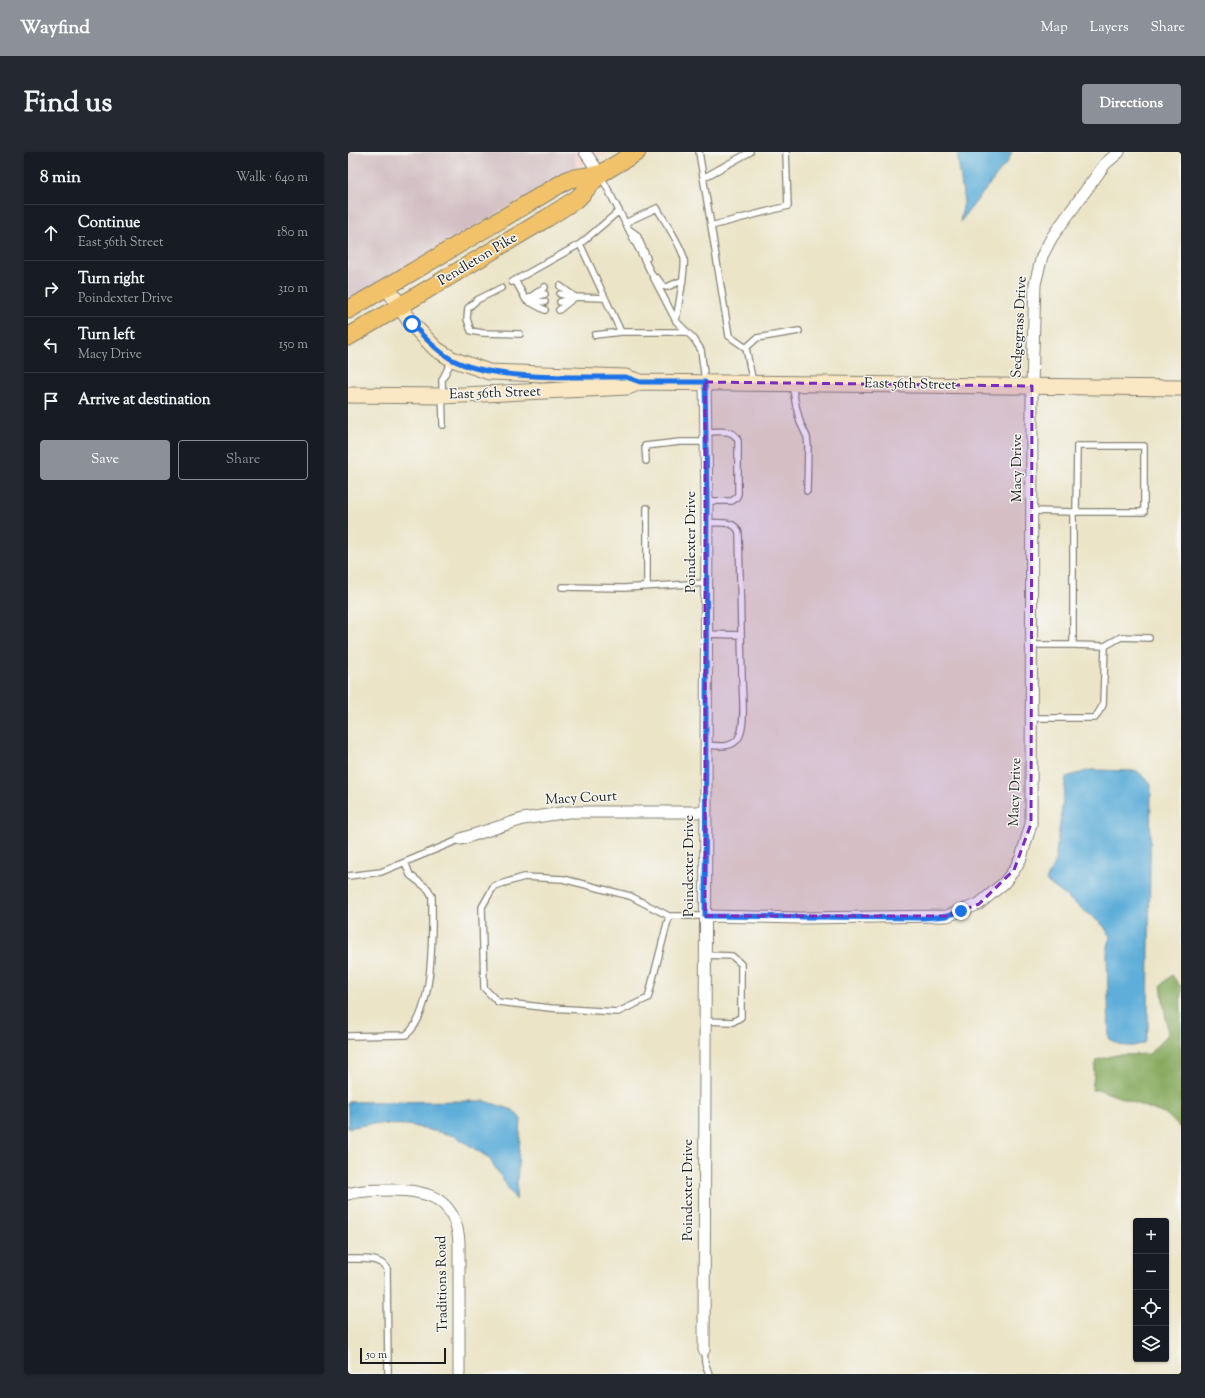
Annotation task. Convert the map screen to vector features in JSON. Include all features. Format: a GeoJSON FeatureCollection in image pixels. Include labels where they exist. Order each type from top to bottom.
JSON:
{"type":"FeatureCollection","features":[{"type":"Feature","properties":{"kind":"main road","name":"Pendleton Pike"},"geometry":{"type":"LineString","coordinates":[[348,337],[547,218],[578,198],[600,174],[637,152]]}},
{"type":"Feature","properties":{"kind":"main road","name":"Pendleton Pike"},"geometry":{"type":"LineString","coordinates":[[348,310],[569,179],[600,174]]}},
{"type":"Feature","properties":{"kind":"main road","name":"East 56th Street"},"geometry":{"type":"LineString","coordinates":[[387,287],[412,324],[436,348],[452,359],[489,372],[626,377],[640,382],[1181,388]]}},
{"type":"Feature","properties":{"kind":"main road","name":"East 56th Street"},"geometry":{"type":"LineString","coordinates":[[348,395],[442,396],[628,387],[640,382]]}},
{"type":"Feature","properties":{"kind":"street"},"geometry":{"type":"LineString","coordinates":[[585,152],[600,174]]}},
{"type":"Feature","properties":{"kind":"street","name":"Sedgegrass Drive"},"geometry":{"type":"LineString","coordinates":[[1032,386],[1034,291],[1042,256],[1060,225],[1105,164],[1119,152]]}},
{"type":"Feature","properties":{"kind":"street","name":"Poindexter Drive"},"geometry":{"type":"LineString","coordinates":[[704,1350],[707,522],[705,382]]}},
{"type":"Feature","properties":{"kind":"street","name":"Macy Drive"},"geometry":{"type":"LineString","coordinates":[[705,916],[924,918],[947,916],[979,904],[992,894],[1014,870],[1028,839],[1031,824],[1033,511],[1032,386]]}},
{"type":"Feature","properties":{"kind":"street","name":"Macy Court"},"geometry":{"type":"LineString","coordinates":[[461,839],[523,819],[568,812],[705,812]]}},
{"type":"Feature","properties":{"kind":"street","name":"Traditions Road"},"geometry":{"type":"LineString","coordinates":[[348,1194],[369,1190],[413,1190],[428,1194],[442,1203],[455,1220],[459,1242],[459,1374]]}},
{"type":"Feature","properties":{"kind":"lane"},"geometry":{"type":"LineString","coordinates":[[699,152],[729,336],[746,348],[753,383]]}},
{"type":"Feature","properties":{"kind":"lane"},"geometry":{"type":"LineString","coordinates":[[703,178],[750,152]]}},
{"type":"Feature","properties":{"kind":"lane"},"geometry":{"type":"LineString","coordinates":[[711,226],[788,206],[786,152]]}},
{"type":"Feature","properties":{"kind":"lane"},"geometry":{"type":"LineString","coordinates":[[600,174],[676,321],[701,350],[705,382]]}},
{"type":"Feature","properties":{"kind":"lane"},"geometry":{"type":"LineString","coordinates":[[627,226],[657,208],[678,245],[684,259],[684,272],[681,281],[676,321]]}},
{"type":"Feature","properties":{"kind":"lane"},"geometry":{"type":"LineString","coordinates":[[545,310],[526,300],[514,281],[580,244],[619,212]]}},
{"type":"Feature","properties":{"kind":"lane"},"geometry":{"type":"LineString","coordinates":[[627,226],[637,235],[656,276],[663,286],[671,287],[681,281]]}},
{"type":"Feature","properties":{"kind":"lane"},"geometry":{"type":"LineString","coordinates":[[580,244],[621,332]]}},
{"type":"Feature","properties":{"kind":"lane"},"geometry":{"type":"LineString","coordinates":[[526,300],[545,286]]}},
{"type":"Feature","properties":{"kind":"lane"},"geometry":{"type":"LineString","coordinates":[[560,286],[575,297]]}},
{"type":"Feature","properties":{"kind":"lane"},"geometry":{"type":"LineString","coordinates":[[501,288],[477,300],[468,308],[468,325],[471,331],[483,333],[520,334]]}},
{"type":"Feature","properties":{"kind":"lane"},"geometry":{"type":"LineString","coordinates":[[526,300],[545,294]]}},
{"type":"Feature","properties":{"kind":"lane"},"geometry":{"type":"LineString","coordinates":[[560,294],[575,297],[605,298]]}},
{"type":"Feature","properties":{"kind":"lane"},"geometry":{"type":"LineString","coordinates":[[560,302],[575,297]]}},
{"type":"Feature","properties":{"kind":"lane"},"geometry":{"type":"LineString","coordinates":[[559,310],[575,297]]}},
{"type":"Feature","properties":{"kind":"lane"},"geometry":{"type":"LineString","coordinates":[[526,300],[545,302]]}},
{"type":"Feature","properties":{"kind":"lane"},"geometry":{"type":"LineString","coordinates":[[746,348],[757,338],[799,331]]}},
{"type":"Feature","properties":{"kind":"lane"},"geometry":{"type":"LineString","coordinates":[[595,336],[621,332],[687,332]]}},
{"type":"Feature","properties":{"kind":"lane"},"geometry":{"type":"LineString","coordinates":[[443,425],[442,380],[452,359]]}},
{"type":"Feature","properties":{"kind":"lane"},"geometry":{"type":"LineString","coordinates":[[792,383],[800,422],[807,441],[806,491]]}},
{"type":"Feature","properties":{"kind":"lane"},"geometry":{"type":"LineString","coordinates":[[646,461],[645,446],[680,442],[732,432],[736,435],[738,441],[738,494],[732,501],[707,501]]}},
{"type":"Feature","properties":{"kind":"lane"},"geometry":{"type":"LineString","coordinates":[[1033,511],[1075,512],[1144,512],[1144,446],[1077,446],[1075,512],[1073,645]]}},
{"type":"Feature","properties":{"kind":"lane"},"geometry":{"type":"LineString","coordinates":[[647,508],[647,587]]}},
{"type":"Feature","properties":{"kind":"lane"},"geometry":{"type":"LineString","coordinates":[[706,745],[731,745],[739,738],[742,728],[738,529],[733,525],[707,522]]}},
{"type":"Feature","properties":{"kind":"lane"},"geometry":{"type":"LineString","coordinates":[[562,587],[647,587],[706,583]]}},
{"type":"Feature","properties":{"kind":"lane"},"geometry":{"type":"LineString","coordinates":[[706,634],[741,635]]}},
{"type":"Feature","properties":{"kind":"lane"},"geometry":{"type":"LineString","coordinates":[[1032,645],[1105,646],[1121,637],[1148,638]]}},
{"type":"Feature","properties":{"kind":"lane"},"geometry":{"type":"LineString","coordinates":[[1032,718],[1095,718],[1103,705],[1105,646]]}},
{"type":"Feature","properties":{"kind":"lane"},"geometry":{"type":"LineString","coordinates":[[348,876],[376,873],[461,839]]}},
{"type":"Feature","properties":{"kind":"lane"},"geometry":{"type":"LineString","coordinates":[[348,1036],[406,1035],[414,1027],[420,1015],[426,996],[430,970],[432,896],[428,889],[410,875],[405,862]]}},
{"type":"Feature","properties":{"kind":"lane"},"geometry":{"type":"LineString","coordinates":[[669,916],[648,998],[618,1012],[550,1008],[498,1002],[484,988],[482,907],[494,886],[524,877],[563,880],[630,896],[669,916],[705,916]]}},
{"type":"Feature","properties":{"kind":"lane"},"geometry":{"type":"LineString","coordinates":[[704,1021],[733,1022],[741,1017],[741,964],[732,956],[705,955]]}},
{"type":"Feature","properties":{"kind":"lane"},"geometry":{"type":"LineString","coordinates":[[348,1259],[374,1260],[383,1264],[387,1268],[388,1374]]}},
{"type":"Feature","properties":{"kind":"lane"},"geometry":{"type":"LineString","coordinates":[[704,1350],[705,1363],[709,1374]]}},
{"type":"Feature","properties":{"kind":"highlighted area"},"geometry":{"type":"Polygon","coordinates":[[[705,382],[1032,386],[1031,824],[1014,870],[979,904],[947,916],[705,916],[705,382]]]}},
{"type":"Feature","properties":{"kind":"shaded area"},"geometry":{"type":"Polygon","coordinates":[[[348,152],[574,152],[576,168],[348,301],[348,152]]]}},
{"type":"Feature","properties":{"kind":"shaded area"},"geometry":{"type":"Polygon","coordinates":[[[574,152],[609,152],[576,168],[574,152]]]}},
{"type":"Feature","properties":{"kind":"green space"},"geometry":{"type":"Polygon","coordinates":[[[1172,975],[1181,987],[1181,1129],[1167,1115],[1100,1090],[1092,1090],[1096,1060],[1116,1055],[1149,1054],[1168,1034],[1161,985],[1172,975]]]}},
{"type":"Feature","properties":{"kind":"water"},"geometry":{"type":"Polygon","coordinates":[[[957,152],[1012,152],[1008,161],[960,222],[964,202],[957,152]]]}},
{"type":"Feature","properties":{"kind":"water"},"geometry":{"type":"Polygon","coordinates":[[[1091,770],[1137,771],[1151,783],[1148,1029],[1145,1042],[1136,1046],[1122,1045],[1109,1038],[1107,953],[1110,936],[1103,925],[1046,881],[1055,861],[1066,777],[1091,770]]]}},
{"type":"Feature","properties":{"kind":"water"},"geometry":{"type":"Polygon","coordinates":[[[485,1101],[513,1110],[521,1119],[516,1200],[489,1158],[455,1136],[408,1125],[371,1124],[348,1128],[348,1102],[485,1101]]]}},
{"type":"Feature","properties":{"kind":"route"},"geometry":{"type":"LineString","coordinates":[[412,324],[436,348],[452,359],[489,372],[626,377],[640,382],[705,382],[707,501],[705,916],[924,918],[947,916],[961,911]]}}]}
